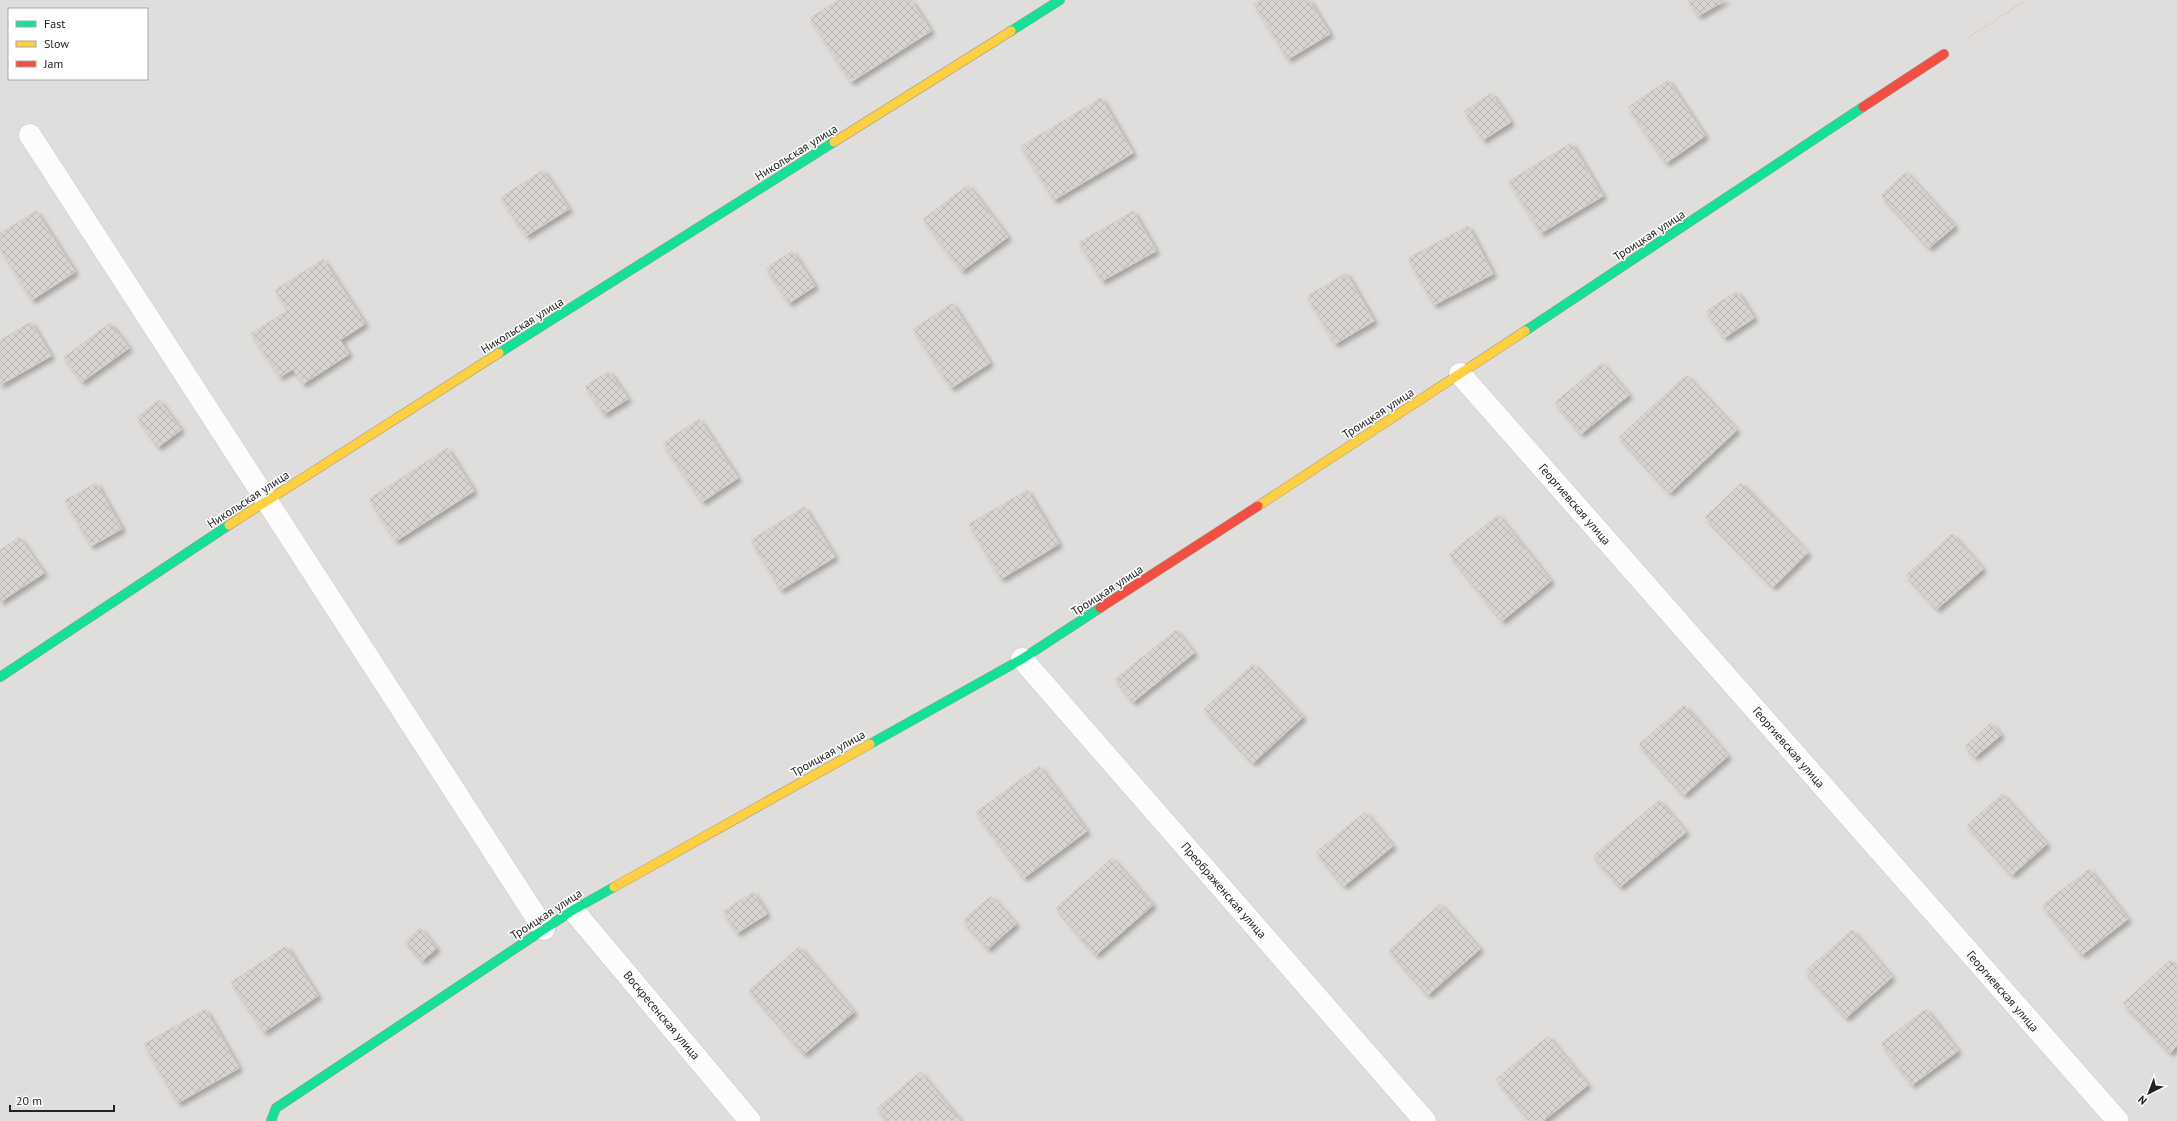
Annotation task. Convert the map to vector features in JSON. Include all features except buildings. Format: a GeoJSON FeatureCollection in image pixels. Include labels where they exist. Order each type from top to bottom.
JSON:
{"type":"FeatureCollection","features":[{"type":"Feature","properties":{"kind":"street","name":"Никольская улица"},"geometry":{"type":"LineString","coordinates":[[0,677],[266,500],[1060,0]]}},
{"type":"Feature","properties":{"kind":"street","name":"Троицкая улица"},"geometry":{"type":"LineString","coordinates":[[271,1121],[276,1108],[573,910],[1022,659],[1460,374],[1944,54]]}},
{"type":"Feature","properties":{"kind":"street"},"geometry":{"type":"LineString","coordinates":[[30,135],[544,930]]}},
{"type":"Feature","properties":{"kind":"street","name":"Георгиевская улица"},"geometry":{"type":"LineString","coordinates":[[1460,374],[2118,1121]]}},
{"type":"Feature","properties":{"kind":"street","name":"Преображенская улица"},"geometry":{"type":"LineString","coordinates":[[1022,659],[1425,1121]]}},
{"type":"Feature","properties":{"kind":"street","name":"Воскресенская улица"},"geometry":{"type":"LineString","coordinates":[[573,910],[750,1121]]}},
{"type":"Feature","properties":{"kind":"path"},"geometry":{"type":"LineString","coordinates":[[1944,54],[2026,0]]}},
{"type":"Feature","properties":{"kind":"shaded area"},"geometry":{"type":"Polygon","coordinates":[[[0,0],[2177,0],[2177,1121],[0,1121],[0,0]]]}},
{"type":"Feature","properties":{"kind":"traffic: fast"},"geometry":{"type":"LineString","coordinates":[[1011,31],[1060,0]]}},
{"type":"Feature","properties":{"kind":"traffic: fast"},"geometry":{"type":"LineString","coordinates":[[1525,331],[1863,107]]}},
{"type":"Feature","properties":{"kind":"traffic: fast"},"geometry":{"type":"LineString","coordinates":[[499,353],[834,142]]}},
{"type":"Feature","properties":{"kind":"traffic: fast"},"geometry":{"type":"LineString","coordinates":[[0,677],[229,525]]}},
{"type":"Feature","properties":{"kind":"traffic: fast"},"geometry":{"type":"LineString","coordinates":[[870,744],[1022,659],[1100,608]]}},
{"type":"Feature","properties":{"kind":"traffic: fast"},"geometry":{"type":"LineString","coordinates":[[271,1121],[276,1108],[573,910],[614,887]]}},
{"type":"Feature","properties":{"kind":"traffic: slow"},"geometry":{"type":"LineString","coordinates":[[834,142],[1011,31]]}},
{"type":"Feature","properties":{"kind":"traffic: slow"},"geometry":{"type":"LineString","coordinates":[[1258,506],[1525,331]]}},
{"type":"Feature","properties":{"kind":"traffic: slow"},"geometry":{"type":"LineString","coordinates":[[229,525],[499,353]]}},
{"type":"Feature","properties":{"kind":"traffic: slow"},"geometry":{"type":"LineString","coordinates":[[614,887],[870,744]]}},
{"type":"Feature","properties":{"kind":"traffic: jam"},"geometry":{"type":"LineString","coordinates":[[1863,107],[1944,54]]}},
{"type":"Feature","properties":{"kind":"traffic: jam"},"geometry":{"type":"LineString","coordinates":[[1100,608],[1258,506]]}}]}
